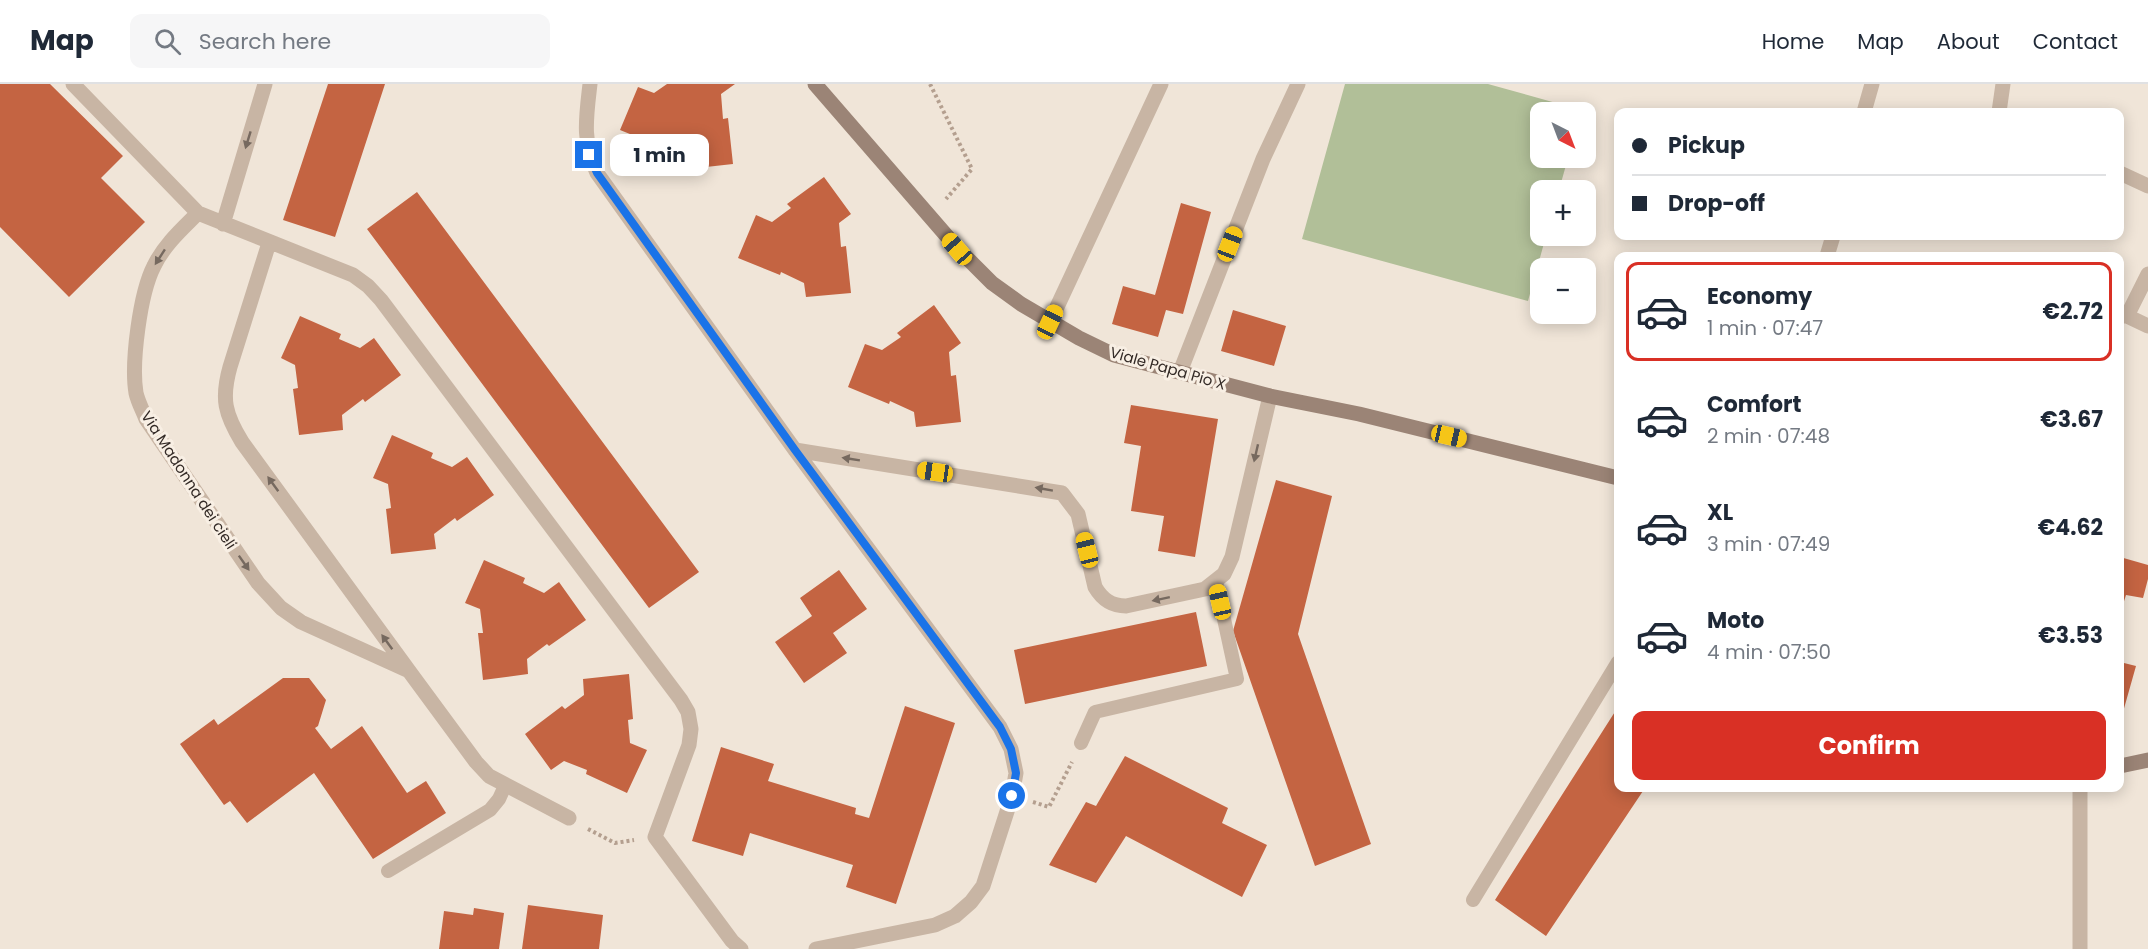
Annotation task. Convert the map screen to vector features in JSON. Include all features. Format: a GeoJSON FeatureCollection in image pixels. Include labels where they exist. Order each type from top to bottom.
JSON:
{"type":"FeatureCollection","features":[{"type":"Feature","properties":{"kind":"street"},"geometry":{"type":"LineString","coordinates":[[73,84],[198,213],[353,275],[381,300],[688,712],[691,729],[688,745],[656,837],[732,941],[741,949]]}},
{"type":"Feature","properties":{"kind":"street"},"geometry":{"type":"LineString","coordinates":[[224,224],[265,84]]}},
{"type":"Feature","properties":{"kind":"street"},"geometry":{"type":"LineString","coordinates":[[590,84],[586,138],[589,155],[597,173],[795,450],[1000,727],[1011,749],[1016,773],[1012,796],[983,886],[972,902],[955,916],[935,925],[816,949]]}},
{"type":"Feature","properties":{"kind":"street","name":"Viale Papa Pio X"},"geometry":{"type":"LineString","coordinates":[[815,84],[957,249],[992,283],[1050,322],[1114,355],[1270,396],[1359,414],[1614,477]]}},
{"type":"Feature","properties":{"kind":"street"},"geometry":{"type":"LineString","coordinates":[[1050,322],[1161,84]]}},
{"type":"Feature","properties":{"kind":"street"},"geometry":{"type":"LineString","coordinates":[[1180,372],[1263,159],[1298,84]]}},
{"type":"Feature","properties":{"kind":"street"},"geometry":{"type":"LineString","coordinates":[[1865,108],[1872,84]]}},
{"type":"Feature","properties":{"kind":"street"},"geometry":{"type":"LineString","coordinates":[[2000,108],[2003,84]]}},
{"type":"Feature","properties":{"kind":"street"},"geometry":{"type":"LineString","coordinates":[[2124,175],[2148,186]]}},
{"type":"Feature","properties":{"kind":"street","name":"Via Madonna dei cieli"},"geometry":{"type":"LineString","coordinates":[[198,213],[163,250],[153,267],[145,293],[135,366],[136,394],[146,419],[258,583],[281,608],[301,622],[408,671]]}},
{"type":"Feature","properties":{"kind":"street","name":"Via Madonna dei cieli"},"geometry":{"type":"LineString","coordinates":[[269,243],[224,386],[225,406],[232,426],[476,762],[489,776],[505,786],[569,818]]}},
{"type":"Feature","properties":{"kind":"street"},"geometry":{"type":"LineString","coordinates":[[2124,314],[2148,274]]}},
{"type":"Feature","properties":{"kind":"street"},"geometry":{"type":"LineString","coordinates":[[2124,316],[2148,326]]}},
{"type":"Feature","properties":{"kind":"street"},"geometry":{"type":"LineString","coordinates":[[795,450],[1062,493],[1078,514],[1095,587],[1100,596],[1117,606],[1126,606],[1205,589],[1224,574],[1232,557],[1270,396]]}},
{"type":"Feature","properties":{"kind":"street"},"geometry":{"type":"LineString","coordinates":[[2124,765],[2148,760]]}},
{"type":"Feature","properties":{"kind":"street"},"geometry":{"type":"LineString","coordinates":[[2080,792],[2080,949]]}},
{"type":"Feature","properties":{"kind":"lane"},"geometry":{"type":"LineString","coordinates":[[1082,743],[1095,712],[1237,680],[1216,582]]}},
{"type":"Feature","properties":{"kind":"lane"},"geometry":{"type":"LineString","coordinates":[[1473,900],[1614,669]]}},
{"type":"Feature","properties":{"kind":"lane"},"geometry":{"type":"LineString","coordinates":[[388,871],[490,810],[499,800],[505,786]]}},
{"type":"Feature","properties":{"kind":"path"},"geometry":{"type":"LineString","coordinates":[[930,84],[972,169],[930,218]]}},
{"type":"Feature","properties":{"kind":"path"},"geometry":{"type":"LineString","coordinates":[[1012,796],[1049,807],[1082,743]]}},
{"type":"Feature","properties":{"kind":"path"},"geometry":{"type":"LineString","coordinates":[[569,818],[615,843],[656,837]]}},
{"type":"Feature","properties":{"kind":"green space"},"geometry":{"type":"Polygon","coordinates":[[[1345,84],[1488,84],[1552,102],[1530,102],[1530,168],[1565,168],[1562,180],[1530,180],[1530,246],[1543,246],[1540,258],[1530,258],[1528,301],[1302,239],[1345,84]]]}},
{"type":"Feature","properties":{"kind":"building"},"geometry":{"type":"Polygon","coordinates":[[[0,84],[50,84],[123,156],[101,178],[145,222],[69,297],[0,227],[0,84]]]}},
{"type":"Feature","properties":{"kind":"building"},"geometry":{"type":"Polygon","coordinates":[[[328,84],[385,84],[335,237],[283,220],[328,84]]]}},
{"type":"Feature","properties":{"kind":"building"},"geometry":{"type":"Polygon","coordinates":[[[667,84],[735,84],[721,94],[723,119],[728,118],[733,164],[688,169],[687,154],[663,144],[662,147],[620,130],[638,87],[654,93],[667,84]]]}},
{"type":"Feature","properties":{"kind":"building"},"geometry":{"type":"Polygon","coordinates":[[[824,177],[851,214],[839,223],[841,247],[846,246],[851,293],[806,297],[804,283],[781,272],[780,275],[738,258],[756,215],[772,222],[791,208],[787,204],[824,177]]]}},
{"type":"Feature","properties":{"kind":"building"},"geometry":{"type":"Polygon","coordinates":[[[417,192],[699,572],[649,608],[367,229],[417,192]]]}},
{"type":"Feature","properties":{"kind":"building"},"geometry":{"type":"Polygon","coordinates":[[[1181,203],[1211,212],[1183,314],[1166,310],[1158,337],[1112,324],[1123,286],[1155,295],[1181,203]]]}},
{"type":"Feature","properties":{"kind":"building"},"geometry":{"type":"Polygon","coordinates":[[[934,305],[961,343],[949,352],[951,376],[956,375],[961,422],[916,427],[914,412],[848,387],[865,344],[882,350],[901,337],[897,333],[934,305]]]}},
{"type":"Feature","properties":{"kind":"building"},"geometry":{"type":"Polygon","coordinates":[[[1233,310],[1286,326],[1274,366],[1221,351],[1233,310]]]}},
{"type":"Feature","properties":{"kind":"building"},"geometry":{"type":"Polygon","coordinates":[[[300,316],[341,334],[339,339],[360,348],[374,338],[401,375],[365,402],[363,399],[342,415],[343,430],[299,435],[293,389],[298,388],[295,365],[281,358],[300,316]]]}},
{"type":"Feature","properties":{"kind":"building"},"geometry":{"type":"Polygon","coordinates":[[[1131,405],[1218,419],[1195,557],[1158,551],[1164,516],[1131,511],[1141,446],[1124,443],[1131,405]]]}},
{"type":"Feature","properties":{"kind":"building"},"geometry":{"type":"Polygon","coordinates":[[[392,435],[433,453],[431,458],[452,467],[467,457],[494,495],[457,521],[455,518],[434,534],[436,549],[391,554],[386,509],[391,508],[388,484],[373,478],[392,435]]]}},
{"type":"Feature","properties":{"kind":"building"},"geometry":{"type":"Polygon","coordinates":[[[1276,480],[1332,496],[1298,634],[1371,844],[1315,866],[1233,631],[1276,480]]]}},
{"type":"Feature","properties":{"kind":"building"},"geometry":{"type":"Polygon","coordinates":[[[2124,558],[2148,565],[2148,579],[2143,598],[2126,595],[2124,601],[2124,558]]]}},
{"type":"Feature","properties":{"kind":"building"},"geometry":{"type":"Polygon","coordinates":[[[484,560],[525,578],[523,583],[544,593],[559,582],[586,620],[527,659],[528,674],[483,680],[478,633],[483,633],[480,609],[465,603],[484,560]]]}},
{"type":"Feature","properties":{"kind":"building"},"geometry":{"type":"Polygon","coordinates":[[[839,570],[867,609],[833,633],[847,653],[804,683],[775,642],[812,616],[800,598],[839,570]]]}},
{"type":"Feature","properties":{"kind":"building"},"geometry":{"type":"Polygon","coordinates":[[[1196,612],[1207,666],[1025,704],[1014,650],[1196,612]]]}},
{"type":"Feature","properties":{"kind":"building"},"geometry":{"type":"Polygon","coordinates":[[[2124,663],[2136,666],[2124,708],[2124,663]]]}},
{"type":"Feature","properties":{"kind":"building"},"geometry":{"type":"Polygon","coordinates":[[[629,674],[633,719],[628,720],[630,743],[647,750],[627,793],[586,774],[587,770],[564,761],[551,770],[525,734],[562,706],[565,709],[584,695],[583,679],[629,674]]]}},
{"type":"Feature","properties":{"kind":"building"},"geometry":{"type":"Polygon","coordinates":[[[283,678],[309,678],[326,700],[318,726],[315,728],[331,749],[362,726],[407,793],[426,781],[446,813],[373,859],[314,773],[247,823],[230,801],[224,805],[180,744],[214,719],[218,725],[283,678]]]}},
{"type":"Feature","properties":{"kind":"building"},"geometry":{"type":"Polygon","coordinates":[[[905,706],[955,723],[896,904],[846,887],[853,865],[750,833],[743,856],[692,841],[721,747],[774,764],[768,781],[856,808],[855,814],[869,818],[905,706]]]}},
{"type":"Feature","properties":{"kind":"building"},"geometry":{"type":"Polygon","coordinates":[[[1614,713],[1614,792],[1642,792],[1546,936],[1495,900],[1614,713]]]}},
{"type":"Feature","properties":{"kind":"building"},"geometry":{"type":"Polygon","coordinates":[[[1125,756],[1228,808],[1222,823],[1267,845],[1242,897],[1126,836],[1096,883],[1049,865],[1086,802],[1096,806],[1125,756]]]}},
{"type":"Feature","properties":{"kind":"building"},"geometry":{"type":"Polygon","coordinates":[[[528,905],[603,915],[599,949],[522,949],[528,905]]]}},
{"type":"Feature","properties":{"kind":"building"},"geometry":{"type":"Polygon","coordinates":[[[474,908],[504,913],[499,949],[439,949],[444,911],[473,915],[474,908]]]}},
{"type":"Feature","properties":{"kind":"route"},"geometry":{"type":"LineString","coordinates":[[589,155],[597,173],[825,491],[1000,727],[1011,749],[1016,773],[1012,796]]}}]}
